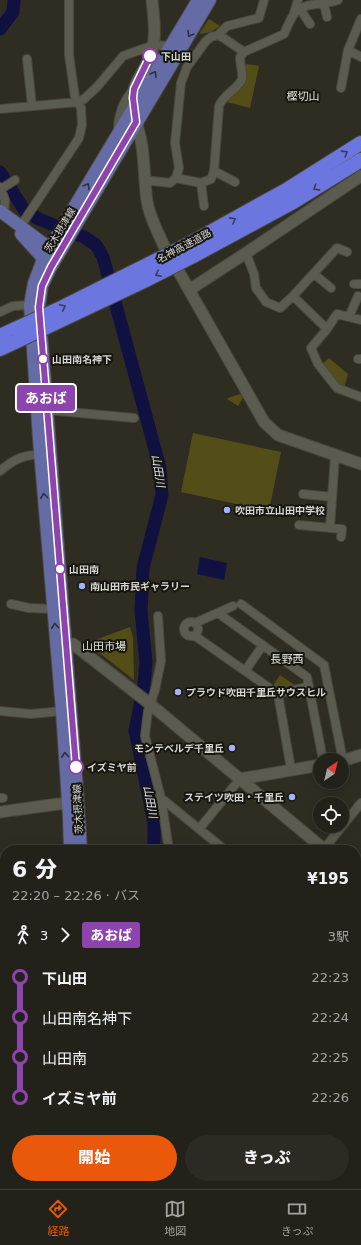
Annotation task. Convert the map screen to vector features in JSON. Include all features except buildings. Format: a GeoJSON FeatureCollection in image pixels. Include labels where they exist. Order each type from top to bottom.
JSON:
{"type":"FeatureCollection","features":[{"type":"Feature","properties":{"kind":"highway","name":"名神高速道路"},"geometry":{"type":"LineString","coordinates":[[190,251],[361,143]]}},
{"type":"Feature","properties":{"kind":"highway","name":"名神高速道路"},"geometry":{"type":"LineString","coordinates":[[0,349],[15,336],[63,307],[190,251],[293,202],[361,160]]}},
{"type":"Feature","properties":{"kind":"highway","name":"名神高速道路"},"geometry":{"type":"LineString","coordinates":[[0,336],[15,336]]}},
{"type":"Feature","properties":{"kind":"main road","name":"茨木摂津線"},"geometry":{"type":"LineString","coordinates":[[72,222],[118,134],[198,0]]}},
{"type":"Feature","properties":{"kind":"main road","name":"茨木摂津線"},"geometry":{"type":"LineString","coordinates":[[70,845],[73,803],[46,454],[30,305],[34,283],[136,122],[210,0]]}},
{"type":"Feature","properties":{"kind":"main road"},"geometry":{"type":"LineString","coordinates":[[2,213],[23,223],[50,257]]}},
{"type":"Feature","properties":{"kind":"main road"},"geometry":{"type":"LineString","coordinates":[[2,213],[50,257]]}},
{"type":"Feature","properties":{"kind":"main road","name":"茨木摂津線"},"geometry":{"type":"LineString","coordinates":[[50,257],[42,286],[39,307],[47,410],[46,454],[54,609],[61,644],[62,711],[73,803],[80,845]]}},
{"type":"Feature","properties":{"kind":"street"},"geometry":{"type":"LineString","coordinates":[[23,223],[79,138],[82,125],[81,108],[75,97],[69,55],[69,0]]}},
{"type":"Feature","properties":{"kind":"street"},"geometry":{"type":"LineString","coordinates":[[118,134],[118,121],[124,103],[134,89],[147,64],[154,45],[152,0]]}},
{"type":"Feature","properties":{"kind":"street"},"geometry":{"type":"LineString","coordinates":[[145,180],[170,183],[176,178],[179,168],[175,143],[181,83],[188,67],[206,41],[211,37],[218,35],[227,26],[259,18],[264,0]]}},
{"type":"Feature","properties":{"kind":"street"},"geometry":{"type":"LineString","coordinates":[[176,178],[201,183],[211,179],[214,171],[219,106],[221,100],[240,83],[242,78],[240,57],[244,52],[284,34],[297,11],[298,0]]}},
{"type":"Feature","properties":{"kind":"street"},"geometry":{"type":"LineString","coordinates":[[297,11],[307,6],[324,4],[336,0]]}},
{"type":"Feature","properties":{"kind":"street"},"geometry":{"type":"LineString","coordinates":[[324,4],[326,16]]}},
{"type":"Feature","properties":{"kind":"street"},"geometry":{"type":"LineString","coordinates":[[297,11],[310,24]]}},
{"type":"Feature","properties":{"kind":"street"},"geometry":{"type":"LineString","coordinates":[[342,88],[348,50],[361,19]]}},
{"type":"Feature","properties":{"kind":"street"},"geometry":{"type":"LineString","coordinates":[[218,35],[225,38],[244,52]]}},
{"type":"Feature","properties":{"kind":"street"},"geometry":{"type":"LineString","coordinates":[[0,109],[78,102],[84,99],[97,87],[123,56],[154,45],[161,47],[170,46]]}},
{"type":"Feature","properties":{"kind":"street"},"geometry":{"type":"LineString","coordinates":[[348,50],[361,57]]}},
{"type":"Feature","properties":{"kind":"street"},"geometry":{"type":"LineString","coordinates":[[27,59],[33,74],[32,106]]}},
{"type":"Feature","properties":{"kind":"street"},"geometry":{"type":"LineString","coordinates":[[134,89],[134,107],[141,142],[147,202],[153,221],[163,244],[188,290],[264,422],[278,435],[361,464]]}},
{"type":"Feature","properties":{"kind":"street"},"geometry":{"type":"LineString","coordinates":[[214,171],[236,182]]}},
{"type":"Feature","properties":{"kind":"street"},"geometry":{"type":"LineString","coordinates":[[188,290],[361,176]]}},
{"type":"Feature","properties":{"kind":"street"},"geometry":{"type":"LineString","coordinates":[[2,213],[5,200],[1,188],[14,180]]}},
{"type":"Feature","properties":{"kind":"street"},"geometry":{"type":"LineString","coordinates":[[201,183],[204,206]]}},
{"type":"Feature","properties":{"kind":"street"},"geometry":{"type":"LineString","coordinates":[[246,253],[254,274],[256,288],[266,302],[280,308],[314,274],[337,248],[347,252]]}},
{"type":"Feature","properties":{"kind":"street"},"geometry":{"type":"LineString","coordinates":[[314,274],[331,288]]}},
{"type":"Feature","properties":{"kind":"street"},"geometry":{"type":"LineString","coordinates":[[293,296],[327,329]]}},
{"type":"Feature","properties":{"kind":"street"},"geometry":{"type":"LineString","coordinates":[[350,317],[358,296]]}},
{"type":"Feature","properties":{"kind":"street"},"geometry":{"type":"LineString","coordinates":[[0,312],[12,306],[30,305]]}},
{"type":"Feature","properties":{"kind":"street"},"geometry":{"type":"LineString","coordinates":[[361,320],[337,314],[311,348],[318,364],[337,388],[361,397]]}},
{"type":"Feature","properties":{"kind":"street"},"geometry":{"type":"LineString","coordinates":[[47,410],[134,418]]}},
{"type":"Feature","properties":{"kind":"street"},"geometry":{"type":"LineString","coordinates":[[0,471],[14,459],[46,454]]}},
{"type":"Feature","properties":{"kind":"street"},"geometry":{"type":"LineString","coordinates":[[330,528],[335,455]]}},
{"type":"Feature","properties":{"kind":"street"},"geometry":{"type":"LineString","coordinates":[[304,494],[332,497]]}},
{"type":"Feature","properties":{"kind":"street"},"geometry":{"type":"LineString","coordinates":[[299,525],[342,530],[341,537]]}},
{"type":"Feature","properties":{"kind":"street"},"geometry":{"type":"LineString","coordinates":[[11,604],[29,608],[54,609]]}},
{"type":"Feature","properties":{"kind":"street"},"geometry":{"type":"LineString","coordinates":[[291,769],[278,694],[195,636],[188,636],[185,633],[184,628],[188,622],[195,623],[237,605],[324,665],[340,753]]}},
{"type":"Feature","properties":{"kind":"street"},"geometry":{"type":"LineString","coordinates":[[218,613],[308,677],[322,753]]}},
{"type":"Feature","properties":{"kind":"street"},"geometry":{"type":"LineString","coordinates":[[158,616],[161,661],[155,690],[150,704],[145,736],[161,798],[168,845]]}},
{"type":"Feature","properties":{"kind":"street"},"geometry":{"type":"LineString","coordinates":[[195,623],[199,630],[195,636]]}},
{"type":"Feature","properties":{"kind":"street"},"geometry":{"type":"LineString","coordinates":[[61,644],[73,644],[135,692],[318,845]]}},
{"type":"Feature","properties":{"kind":"street"},"geometry":{"type":"LineString","coordinates":[[245,671],[263,645]]}},
{"type":"Feature","properties":{"kind":"street"},"geometry":{"type":"LineString","coordinates":[[278,694],[309,686]]}},
{"type":"Feature","properties":{"kind":"street"},"geometry":{"type":"LineString","coordinates":[[0,711],[31,714],[62,711]]}},
{"type":"Feature","properties":{"kind":"street"},"geometry":{"type":"LineString","coordinates":[[349,759],[361,755]]}},
{"type":"Feature","properties":{"kind":"street"},"geometry":{"type":"LineString","coordinates":[[199,829],[240,779],[313,766]]}},
{"type":"Feature","properties":{"kind":"street"},"geometry":{"type":"LineString","coordinates":[[161,798],[219,845]]}},
{"type":"Feature","properties":{"kind":"street"},"geometry":{"type":"LineString","coordinates":[[0,812],[73,803]]}},
{"type":"Feature","properties":{"kind":"street"},"geometry":{"type":"LineString","coordinates":[[328,845],[361,803]]}},
{"type":"Feature","properties":{"kind":"shaded area"},"geometry":{"type":"Polygon","coordinates":[[[209,19],[220,26],[211,32],[199,34],[209,19]]]}},
{"type":"Feature","properties":{"kind":"shaded area"},"geometry":{"type":"Polygon","coordinates":[[[246,64],[259,66],[250,108],[227,102],[239,90],[244,82],[246,64]]]}},
{"type":"Feature","properties":{"kind":"shaded area"},"geometry":{"type":"Polygon","coordinates":[[[329,358],[348,374],[344,388],[340,387],[321,365],[329,358]]]}},
{"type":"Feature","properties":{"kind":"shaded area"},"geometry":{"type":"Polygon","coordinates":[[[240,394],[244,396],[238,406],[227,399],[228,398],[240,394]]]}},
{"type":"Feature","properties":{"kind":"shaded area"},"geometry":{"type":"Polygon","coordinates":[[[193,433],[281,452],[269,511],[181,492],[193,433]]]}},
{"type":"Feature","properties":{"kind":"shaded area"},"geometry":{"type":"Polygon","coordinates":[[[200,557],[227,563],[224,580],[197,574],[200,557]]]}},
{"type":"Feature","properties":{"kind":"shaded area"},"geometry":{"type":"Polygon","coordinates":[[[130,627],[133,638],[134,680],[97,651],[95,640],[130,627]]]}},
{"type":"Feature","properties":{"kind":"shaded area"},"geometry":{"type":"Polygon","coordinates":[[[280,675],[296,686],[278,690],[272,687],[280,675]]]}},
{"type":"Feature","properties":{"kind":"waterway","name":"山田川"},"geometry":{"type":"LineString","coordinates":[[0,29],[13,12],[14,0]]}},
{"type":"Feature","properties":{"kind":"waterway","name":"山田川"},"geometry":{"type":"LineString","coordinates":[[0,172],[25,211],[39,219],[84,237],[96,245],[103,257],[160,468],[162,495],[143,568],[141,611],[146,662],[144,685],[135,731],[154,822],[154,845]]}},
{"type":"Feature","properties":{"kind":"bus line","name":"あおば"},"geometry":{"type":"LineString","coordinates":[[76,767],[39,307],[42,286],[51,267],[136,122],[133,98],[134,89],[150,56]]}},
{"type":"Feature","properties":{"kind":"place","name":"下山田"},"geometry":{"type":"Point","coordinates":[150,56]}},
{"type":"Feature","properties":{"kind":"place","name":"山田南名神下"},"geometry":{"type":"Point","coordinates":[43,359]}},
{"type":"Feature","properties":{"kind":"place","name":"吹田市立山田中学校"},"geometry":{"type":"Point","coordinates":[227,510]}},
{"type":"Feature","properties":{"kind":"place","name":"山田南"},"geometry":{"type":"Point","coordinates":[60,569]}},
{"type":"Feature","properties":{"kind":"place","name":"南山田市民ギャラリー"},"geometry":{"type":"Point","coordinates":[82,586]}},
{"type":"Feature","properties":{"kind":"place","name":"プラウド吹田千里丘サウスヒル"},"geometry":{"type":"Point","coordinates":[178,692]}},
{"type":"Feature","properties":{"kind":"place","name":"モンテベルデ千里丘"},"geometry":{"type":"Point","coordinates":[232,748]}},
{"type":"Feature","properties":{"kind":"place","name":"イズミヤ前"},"geometry":{"type":"Point","coordinates":[76,767]}},
{"type":"Feature","properties":{"kind":"place","name":"ステイツ吹田・千里丘"},"geometry":{"type":"Point","coordinates":[292,797]}},
{"type":"Feature","properties":{"kind":"district","name":"樫切山"},"geometry":{"type":"Point","coordinates":[303,96]}},
{"type":"Feature","properties":{"kind":"district","name":"山田市場"},"geometry":{"type":"Point","coordinates":[104,646]}},
{"type":"Feature","properties":{"kind":"district","name":"長野西"},"geometry":{"type":"Point","coordinates":[287,659]}}]}
